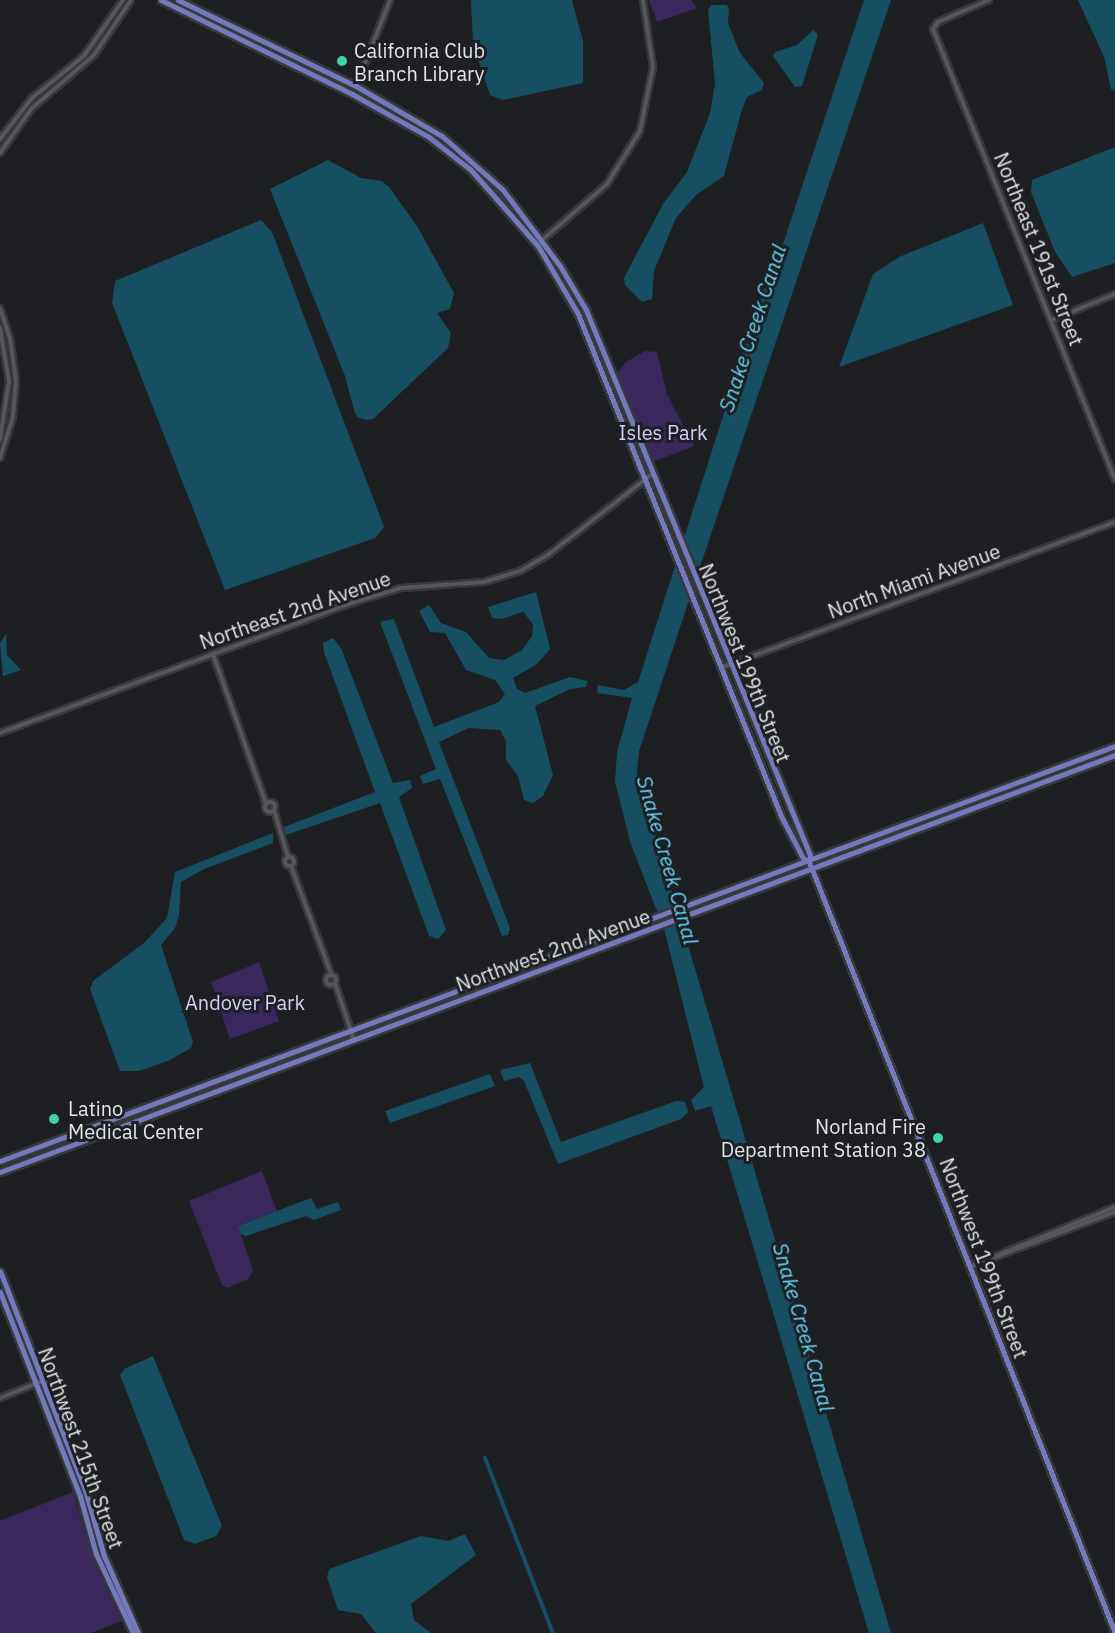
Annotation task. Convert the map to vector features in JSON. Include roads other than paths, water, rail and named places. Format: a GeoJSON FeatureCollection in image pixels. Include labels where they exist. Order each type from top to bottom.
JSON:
{"type":"FeatureCollection","features":[{"type":"Feature","properties":{"kind":"main road","name":"Northwest 199th Street"},"geometry":{"type":"LineString","coordinates":[[162,0],[352,94],[429,137],[471,170],[538,246],[578,314],[723,667],[781,816],[803,858],[809,862]]}},
{"type":"Feature","properties":{"kind":"main road","name":"Northwest 199th Street"},"geometry":{"type":"LineString","coordinates":[[178,0],[356,86],[442,136],[503,190],[543,238],[586,310],[681,546],[810,855],[809,862],[1115,1633]]}},
{"type":"Feature","properties":{"kind":"main road"},"geometry":{"type":"LineString","coordinates":[[352,94],[356,86]]}},
{"type":"Feature","properties":{"kind":"main road","name":"Northwest 2nd Avenue"},"geometry":{"type":"LineString","coordinates":[[0,1161],[678,911],[1115,746]]}},
{"type":"Feature","properties":{"kind":"main road","name":"Northwest 2nd Avenue"},"geometry":{"type":"LineString","coordinates":[[0,1172],[813,871],[1115,755]]}},
{"type":"Feature","properties":{"kind":"main road","name":"Northwest 215th Street"},"geometry":{"type":"LineString","coordinates":[[0,1271],[80,1496],[96,1554],[133,1633]]}},
{"type":"Feature","properties":{"kind":"main road","name":"Northwest 215th Street"},"geometry":{"type":"LineString","coordinates":[[0,1292],[86,1493],[104,1556],[138,1633]]}},
{"type":"Feature","properties":{"kind":"street"},"geometry":{"type":"LineString","coordinates":[[0,139],[32,98],[84,56],[123,0]]}},
{"type":"Feature","properties":{"kind":"street"},"geometry":{"type":"LineString","coordinates":[[0,153],[31,109],[94,55],[131,0]]}},
{"type":"Feature","properties":{"kind":"street"},"geometry":{"type":"LineString","coordinates":[[356,86],[390,0]]}},
{"type":"Feature","properties":{"kind":"street"},"geometry":{"type":"LineString","coordinates":[[538,246],[543,238],[607,184],[640,131],[653,67],[643,0]]}},
{"type":"Feature","properties":{"kind":"street","name":"Northeast 191st Street"},"geometry":{"type":"LineString","coordinates":[[989,0],[938,22],[933,29],[1115,480]]}},
{"type":"Feature","properties":{"kind":"street"},"geometry":{"type":"LineString","coordinates":[[1052,320],[1115,294]]}},
{"type":"Feature","properties":{"kind":"street"},"geometry":{"type":"LineString","coordinates":[[0,308],[10,338],[16,381],[13,417],[0,458]]}},
{"type":"Feature","properties":{"kind":"street"},"geometry":{"type":"LineString","coordinates":[[0,328],[9,381],[0,439]]}},
{"type":"Feature","properties":{"kind":"street","name":"Northeast 2nd Avenue"},"geometry":{"type":"LineString","coordinates":[[0,733],[213,654],[401,588],[484,582],[519,571],[549,554],[652,474]]}},
{"type":"Feature","properties":{"kind":"street","name":"North Miami Avenue"},"geometry":{"type":"LineString","coordinates":[[723,667],[1115,522]]}},
{"type":"Feature","properties":{"kind":"street"},"geometry":{"type":"LineString","coordinates":[[213,654],[288,857],[285,863],[291,866],[327,970],[335,983],[335,991],[352,1041]]}},
{"type":"Feature","properties":{"kind":"street"},"geometry":{"type":"LineString","coordinates":[[269,803],[272,811]]}},
{"type":"Feature","properties":{"kind":"street"},"geometry":{"type":"LineString","coordinates":[[329,985],[330,976]]}},
{"type":"Feature","properties":{"kind":"street"},"geometry":{"type":"LineString","coordinates":[[329,985],[335,983]]}},
{"type":"Feature","properties":{"kind":"street"},"geometry":{"type":"LineString","coordinates":[[329,985],[335,991]]}},
{"type":"Feature","properties":{"kind":"street"},"geometry":{"type":"LineString","coordinates":[[971,1266],[1115,1207]]}},
{"type":"Feature","properties":{"kind":"street"},"geometry":{"type":"LineString","coordinates":[[971,1266],[1115,1212]]}},
{"type":"Feature","properties":{"kind":"street"},"geometry":{"type":"LineString","coordinates":[[0,1398],[39,1382]]}},
{"type":"Feature","properties":{"kind":"water"},"geometry":{"type":"Polygon","coordinates":[[[471,0],[572,0],[583,41],[583,83],[503,100],[490,95],[473,44],[471,0]]]}},
{"type":"Feature","properties":{"kind":"water","name":"Snake Creek Canal"},"geometry":{"type":"Polygon","coordinates":[[[864,0],[891,0],[639,751],[637,772],[891,1633],[869,1633],[711,1106],[695,1111],[691,1100],[704,1087],[664,929],[630,842],[615,782],[617,752],[632,698],[597,693],[598,685],[624,690],[638,682],[769,272],[782,247],[864,0]]]}},
{"type":"Feature","properties":{"kind":"water"},"geometry":{"type":"Polygon","coordinates":[[[1078,0],[1115,0],[1115,91],[1111,89],[1104,57],[1078,0]]]}},
{"type":"Feature","properties":{"kind":"water"},"geometry":{"type":"Polygon","coordinates":[[[711,5],[727,5],[728,23],[740,53],[764,83],[762,90],[747,97],[724,176],[696,195],[676,218],[654,271],[652,299],[642,302],[625,285],[624,278],[663,204],[687,172],[710,113],[715,83],[708,10],[711,5]]]}},
{"type":"Feature","properties":{"kind":"water"},"geometry":{"type":"Polygon","coordinates":[[[813,30],[818,34],[802,86],[795,87],[773,56],[775,52],[797,45],[813,30]]]}},
{"type":"Feature","properties":{"kind":"water"},"geometry":{"type":"Polygon","coordinates":[[[1115,147],[1115,263],[1072,277],[1055,252],[1031,192],[1032,180],[1115,147]]]}},
{"type":"Feature","properties":{"kind":"water"},"geometry":{"type":"Polygon","coordinates":[[[328,160],[361,178],[382,181],[389,187],[417,226],[454,293],[450,309],[437,313],[451,333],[448,348],[373,419],[366,420],[357,417],[345,376],[270,189],[328,160]]]}},
{"type":"Feature","properties":{"kind":"water"},"geometry":{"type":"Polygon","coordinates":[[[261,220],[272,232],[384,527],[375,538],[225,590],[112,303],[115,281],[261,220]]]}},
{"type":"Feature","properties":{"kind":"water"},"geometry":{"type":"Polygon","coordinates":[[[983,223],[1013,305],[839,367],[873,274],[899,257],[983,223]]]}},
{"type":"Feature","properties":{"kind":"water"},"geometry":{"type":"Polygon","coordinates":[[[536,592],[550,649],[537,664],[513,678],[517,689],[525,693],[570,677],[588,681],[586,687],[570,689],[535,706],[553,775],[543,796],[533,803],[524,800],[518,776],[506,760],[506,741],[500,730],[469,728],[439,742],[510,928],[508,935],[502,936],[440,779],[423,784],[420,776],[436,769],[380,622],[394,619],[434,727],[499,702],[505,694],[495,680],[466,670],[445,633],[430,632],[419,611],[429,605],[441,623],[466,632],[489,658],[504,660],[522,650],[532,636],[533,624],[523,612],[502,619],[492,618],[488,607],[536,592]]]}},
{"type":"Feature","properties":{"kind":"water"},"geometry":{"type":"Polygon","coordinates":[[[6,634],[7,655],[21,670],[3,676],[0,643],[6,634]]]}},
{"type":"Feature","properties":{"kind":"water"},"geometry":{"type":"Polygon","coordinates":[[[333,638],[341,648],[393,783],[410,780],[412,788],[399,797],[446,930],[438,939],[429,936],[380,803],[286,835],[284,827],[375,792],[324,652],[323,643],[333,638]]]}},
{"type":"Feature","properties":{"kind":"water"},"geometry":{"type":"Polygon","coordinates":[[[273,833],[273,843],[204,869],[181,882],[179,915],[175,928],[161,945],[193,1042],[191,1048],[168,1061],[139,1071],[120,1071],[90,989],[93,981],[144,943],[167,918],[175,872],[273,833]]]}},
{"type":"Feature","properties":{"kind":"water"},"geometry":{"type":"Polygon","coordinates":[[[530,1063],[561,1142],[676,1101],[685,1102],[688,1112],[681,1119],[558,1164],[524,1081],[519,1077],[504,1081],[500,1070],[530,1063]]]}},
{"type":"Feature","properties":{"kind":"water"},"geometry":{"type":"Polygon","coordinates":[[[490,1074],[495,1086],[390,1123],[385,1111],[490,1074]]]}},
{"type":"Feature","properties":{"kind":"water"},"geometry":{"type":"Polygon","coordinates":[[[311,1198],[317,1209],[338,1202],[341,1210],[314,1220],[306,1216],[246,1236],[241,1234],[238,1226],[311,1198]]]}},
{"type":"Feature","properties":{"kind":"water"},"geometry":{"type":"Polygon","coordinates":[[[153,1356],[222,1526],[216,1536],[195,1544],[184,1540],[120,1375],[124,1369],[153,1356]]]}},
{"type":"Feature","properties":{"kind":"water"},"geometry":{"type":"Polygon","coordinates":[[[465,1534],[476,1555],[411,1604],[414,1620],[431,1633],[376,1633],[361,1614],[338,1610],[327,1577],[329,1569],[421,1536],[448,1541],[465,1534]]]}},
{"type":"Feature","properties":{"kind":"waterway"},"geometry":{"type":"LineString","coordinates":[[485,1458],[553,1633]]}},
{"type":"Feature","properties":{"kind":"place","name":"California Club Branch Library"},"geometry":{"type":"Point","coordinates":[342,61]}},
{"type":"Feature","properties":{"kind":"place","name":"Latino Medical Center"},"geometry":{"type":"Point","coordinates":[54,1119]}},
{"type":"Feature","properties":{"kind":"place","name":"Norland Fire Department Station 38"},"geometry":{"type":"Point","coordinates":[938,1138]}},
{"type":"Feature","properties":{"kind":"park label","name":"Isles Park"},"geometry":{"type":"Point","coordinates":[663,432]}},
{"type":"Feature","properties":{"kind":"park label","name":"Andover Park"},"geometry":{"type":"Point","coordinates":[245,1002]}}]}
